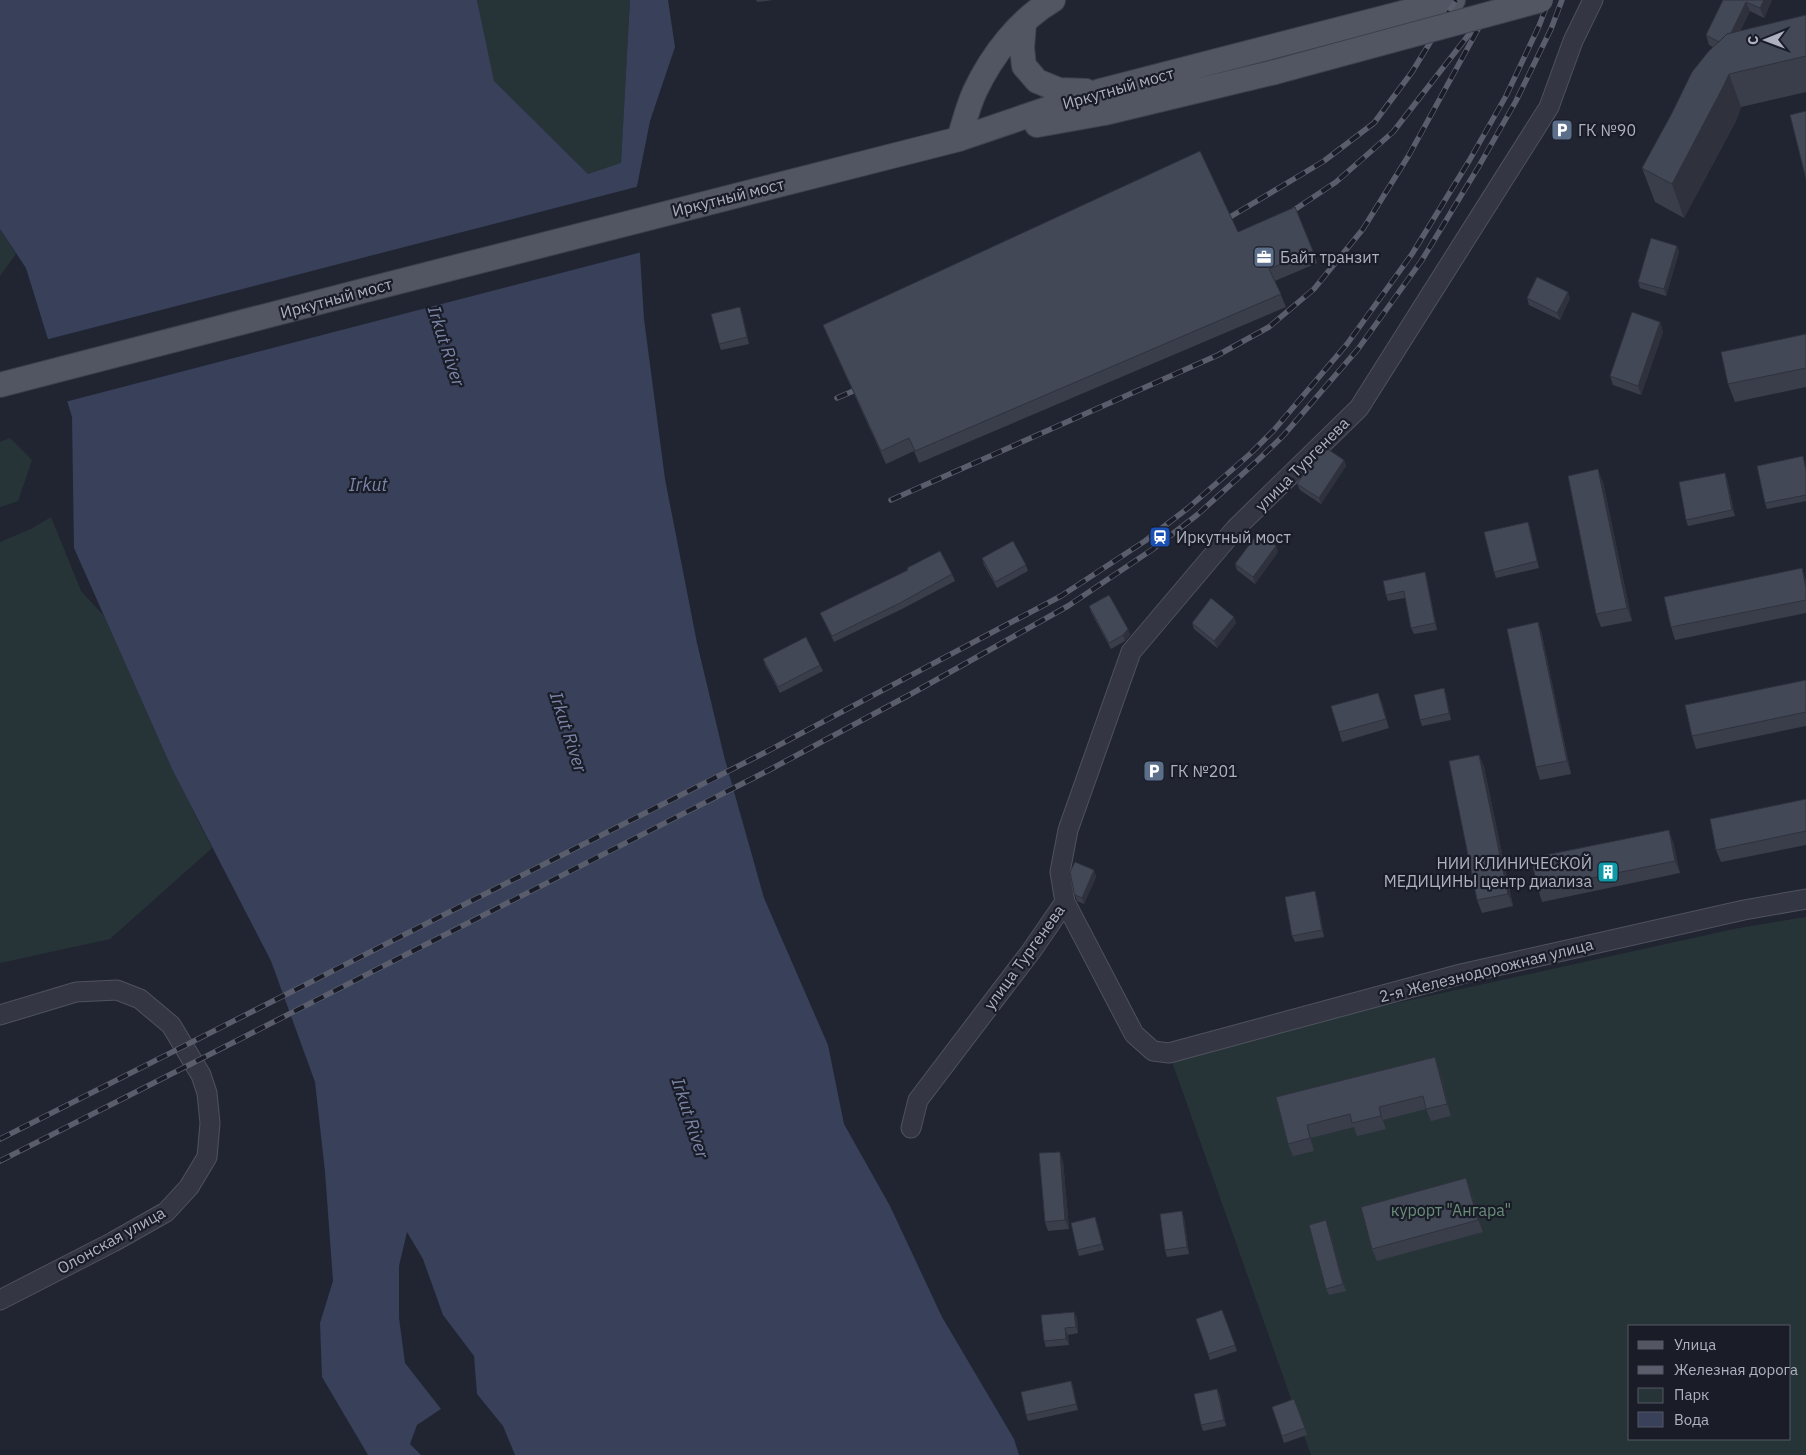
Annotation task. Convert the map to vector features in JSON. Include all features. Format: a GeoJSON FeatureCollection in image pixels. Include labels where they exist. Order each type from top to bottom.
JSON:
{"type":"FeatureCollection","features":[{"type":"Feature","properties":{"kind":"main road"},"geometry":{"type":"LineString","coordinates":[[1053,0],[1038,9],[998,50],[975,91],[959,138],[1104,113],[1274,72],[1541,0]]}},
{"type":"Feature","properties":{"kind":"main road","name":"Иркутный мост"},"geometry":{"type":"LineString","coordinates":[[0,385],[959,138],[1100,91],[1454,0]]}},
{"type":"Feature","properties":{"kind":"main road"},"geometry":{"type":"LineString","coordinates":[[1024,23],[1022,48],[1024,66],[1037,81],[1059,90],[1100,91]]}},
{"type":"Feature","properties":{"kind":"street","name":"улица Тургенева"},"geometry":{"type":"LineString","coordinates":[[912,1128],[918,1100],[1032,950],[1066,902],[1060,872],[1068,830],[1131,652],[1236,528],[1358,408],[1549,107],[1573,41],[1593,0]]}},
{"type":"Feature","properties":{"kind":"street","name":"2-я Железнодорожная улица"},"geometry":{"type":"LineString","coordinates":[[1066,902],[1134,1034],[1153,1050],[1169,1053],[1461,974],[1744,910],[1806,899]]}},
{"type":"Feature","properties":{"kind":"street","name":"Олонская улица"},"geometry":{"type":"LineString","coordinates":[[0,1015],[76,992],[117,990],[140,999],[171,1025],[201,1075],[207,1093],[210,1124],[207,1157],[189,1187],[166,1212],[113,1242],[0,1300]]}},
{"type":"Feature","properties":{"kind":"green space"},"geometry":{"type":"Polygon","coordinates":[[[477,0],[630,0],[621,164],[588,174],[494,81],[477,0]]]}},
{"type":"Feature","properties":{"kind":"green space"},"geometry":{"type":"Polygon","coordinates":[[[0,229],[16,254],[0,276],[0,229]]]}},
{"type":"Feature","properties":{"kind":"green space"},"geometry":{"type":"Polygon","coordinates":[[[10,438],[32,460],[18,501],[0,507],[0,442],[10,438]]]}},
{"type":"Feature","properties":{"kind":"green space"},"geometry":{"type":"Polygon","coordinates":[[[51,517],[81,591],[104,616],[172,769],[212,848],[110,939],[0,963],[0,542],[31,529],[51,517]]]}},
{"type":"Feature","properties":{"kind":"green space","name":"курорт \"Ангара\""},"geometry":{"type":"Polygon","coordinates":[[[1806,917],[1806,1455],[1311,1455],[1169,1053],[1739,928],[1806,917]]]}},
{"type":"Feature","properties":{"kind":"water","name":"Irkut"},"geometry":{"type":"Polygon","coordinates":[[[0,0],[477,0],[494,81],[588,174],[621,163],[630,0],[668,0],[675,47],[650,121],[636,191],[644,319],[665,479],[697,643],[724,756],[764,898],[828,1045],[844,1124],[890,1206],[942,1317],[1014,1439],[1019,1455],[515,1455],[503,1426],[477,1394],[474,1356],[443,1315],[423,1259],[407,1232],[399,1266],[399,1318],[405,1363],[441,1409],[417,1425],[410,1444],[421,1455],[368,1455],[322,1377],[320,1323],[333,1281],[325,1172],[315,1082],[271,961],[172,769],[74,548],[72,417],[26,268],[0,229],[0,0]]]}},
{"type":"Feature","properties":{"kind":"pier"},"geometry":{"type":"Polygon","coordinates":[[[640,186],[642,252],[65,402],[45,340],[640,186]]]}},
{"type":"Feature","properties":{"kind":"building"},"geometry":{"type":"Polygon","coordinates":[[[1723,0],[1764,0],[1760,8],[1746,2],[1731,33],[1727,34],[1719,42],[1706,35],[1723,0]]]}},
{"type":"Feature","properties":{"kind":"building"},"geometry":{"type":"Polygon","coordinates":[[[1806,15],[1806,56],[1729,74],[1672,184],[1642,168],[1692,72],[1708,52],[1727,34],[1806,15]]]}},
{"type":"Feature","properties":{"kind":"building"},"geometry":{"type":"Polygon","coordinates":[[[1806,111],[1806,179],[1790,115],[1806,111]]]}},
{"type":"Feature","properties":{"kind":"building"},"geometry":{"type":"Polygon","coordinates":[[[1200,151],[1238,232],[1295,207],[1313,251],[1269,269],[1281,294],[915,451],[909,438],[881,451],[823,325],[1200,151]]]}},
{"type":"Feature","properties":{"kind":"building"},"geometry":{"type":"Polygon","coordinates":[[[1651,238],[1677,246],[1664,289],[1638,282],[1651,238]]]}},
{"type":"Feature","properties":{"kind":"building"},"geometry":{"type":"Polygon","coordinates":[[[1537,277],[1568,292],[1557,313],[1527,298],[1537,277]]]}},
{"type":"Feature","properties":{"kind":"building"},"geometry":{"type":"Polygon","coordinates":[[[740,307],[747,337],[719,344],[711,314],[740,307]]]}},
{"type":"Feature","properties":{"kind":"building"},"geometry":{"type":"Polygon","coordinates":[[[1632,312],[1660,322],[1638,386],[1610,376],[1632,312]]]}},
{"type":"Feature","properties":{"kind":"building"},"geometry":{"type":"Polygon","coordinates":[[[1806,334],[1806,368],[1728,384],[1721,352],[1806,334]]]}},
{"type":"Feature","properties":{"kind":"building"},"geometry":{"type":"Polygon","coordinates":[[[1326,448],[1344,460],[1319,498],[1297,484],[1312,461],[1326,448]]]}},
{"type":"Feature","properties":{"kind":"building"},"geometry":{"type":"Polygon","coordinates":[[[1803,456],[1806,470],[1806,495],[1765,503],[1757,466],[1803,456]]]}},
{"type":"Feature","properties":{"kind":"building"},"geometry":{"type":"Polygon","coordinates":[[[1598,469],[1627,608],[1596,614],[1568,476],[1598,469]]]}},
{"type":"Feature","properties":{"kind":"building"},"geometry":{"type":"Polygon","coordinates":[[[1725,473],[1732,510],[1686,520],[1679,482],[1725,473]]]}},
{"type":"Feature","properties":{"kind":"building"},"geometry":{"type":"Polygon","coordinates":[[[1528,522],[1537,561],[1494,572],[1484,532],[1528,522]]]}},
{"type":"Feature","properties":{"kind":"building"},"geometry":{"type":"Polygon","coordinates":[[[1258,533],[1276,546],[1253,577],[1235,564],[1258,533]]]}},
{"type":"Feature","properties":{"kind":"building"},"geometry":{"type":"Polygon","coordinates":[[[1013,541],[1026,565],[995,582],[982,558],[1013,541]]]}},
{"type":"Feature","properties":{"kind":"building"},"geometry":{"type":"Polygon","coordinates":[[[940,551],[952,574],[900,603],[832,636],[820,613],[908,570],[907,568],[940,551]]]}},
{"type":"Feature","properties":{"kind":"building"},"geometry":{"type":"Polygon","coordinates":[[[1802,568],[1806,600],[1671,627],[1664,597],[1802,568]]]}},
{"type":"Feature","properties":{"kind":"building"},"geometry":{"type":"Polygon","coordinates":[[[1425,572],[1435,623],[1411,628],[1404,591],[1386,595],[1383,581],[1425,572]]]}},
{"type":"Feature","properties":{"kind":"building"},"geometry":{"type":"Polygon","coordinates":[[[1109,595],[1128,629],[1123,635],[1109,643],[1089,606],[1109,595]]]}},
{"type":"Feature","properties":{"kind":"building"},"geometry":{"type":"Polygon","coordinates":[[[1211,598],[1234,617],[1214,641],[1192,623],[1211,598]]]}},
{"type":"Feature","properties":{"kind":"building"},"geometry":{"type":"Polygon","coordinates":[[[1538,622],[1567,761],[1536,767],[1507,629],[1538,622]]]}},
{"type":"Feature","properties":{"kind":"building"},"geometry":{"type":"Polygon","coordinates":[[[806,637],[820,665],[778,687],[763,659],[806,637]]]}},
{"type":"Feature","properties":{"kind":"building"},"geometry":{"type":"Polygon","coordinates":[[[1806,680],[1806,712],[1692,736],[1685,705],[1806,680]]]}},
{"type":"Feature","properties":{"kind":"building"},"geometry":{"type":"Polygon","coordinates":[[[1444,688],[1449,713],[1420,720],[1414,695],[1444,688]]]}},
{"type":"Feature","properties":{"kind":"building"},"geometry":{"type":"Polygon","coordinates":[[[1378,693],[1386,719],[1339,732],[1331,706],[1378,693]]]}},
{"type":"Feature","properties":{"kind":"building"},"geometry":{"type":"Polygon","coordinates":[[[1479,755],[1508,894],[1477,900],[1449,761],[1479,755]]]}},
{"type":"Feature","properties":{"kind":"building"},"geometry":{"type":"Polygon","coordinates":[[[1806,799],[1806,831],[1716,850],[1710,819],[1806,799]]]}},
{"type":"Feature","properties":{"kind":"building"},"geometry":{"type":"Polygon","coordinates":[[[1669,830],[1675,861],[1538,889],[1531,858],[1669,830]]]}},
{"type":"Feature","properties":{"kind":"building"},"geometry":{"type":"Polygon","coordinates":[[[1075,862],[1094,870],[1082,898],[1075,895],[1070,872],[1075,862]]]}},
{"type":"Feature","properties":{"kind":"building"},"geometry":{"type":"Polygon","coordinates":[[[1315,891],[1322,930],[1292,936],[1285,897],[1315,891]]]}},
{"type":"Feature","properties":{"kind":"building"},"geometry":{"type":"Polygon","coordinates":[[[1435,1057],[1447,1104],[1426,1109],[1423,1096],[1379,1107],[1381,1116],[1352,1123],[1350,1114],[1307,1125],[1310,1138],[1288,1144],[1276,1097],[1435,1057]]]}},
{"type":"Feature","properties":{"kind":"building"},"geometry":{"type":"Polygon","coordinates":[[[1060,1152],[1065,1220],[1045,1222],[1039,1153],[1060,1152]]]}},
{"type":"Feature","properties":{"kind":"building"},"geometry":{"type":"Polygon","coordinates":[[[1466,1178],[1478,1220],[1372,1249],[1361,1207],[1466,1178]]]}},
{"type":"Feature","properties":{"kind":"building"},"geometry":{"type":"Polygon","coordinates":[[[1182,1211],[1187,1247],[1165,1250],[1160,1214],[1182,1211]]]}},
{"type":"Feature","properties":{"kind":"building"},"geometry":{"type":"Polygon","coordinates":[[[1095,1217],[1102,1244],[1077,1250],[1071,1223],[1095,1217]]]}},
{"type":"Feature","properties":{"kind":"building"},"geometry":{"type":"Polygon","coordinates":[[[1326,1220],[1343,1284],[1326,1289],[1309,1225],[1326,1220]]]}},
{"type":"Feature","properties":{"kind":"building"},"geometry":{"type":"Polygon","coordinates":[[[1222,1310],[1235,1345],[1208,1354],[1196,1319],[1222,1310]]]}},
{"type":"Feature","properties":{"kind":"building"},"geometry":{"type":"Polygon","coordinates":[[[1074,1312],[1076,1327],[1065,1328],[1066,1339],[1044,1341],[1041,1315],[1074,1312]]]}},
{"type":"Feature","properties":{"kind":"building"},"geometry":{"type":"Polygon","coordinates":[[[1071,1381],[1076,1404],[1026,1415],[1021,1392],[1071,1381]]]}},
{"type":"Feature","properties":{"kind":"building"},"geometry":{"type":"Polygon","coordinates":[[[1217,1389],[1224,1420],[1201,1425],[1194,1394],[1217,1389]]]}},
{"type":"Feature","properties":{"kind":"building"},"geometry":{"type":"Polygon","coordinates":[[[1294,1399],[1305,1428],[1282,1436],[1272,1407],[1294,1399]]]}},
{"type":"Feature","properties":{"kind":"railway"},"geometry":{"type":"LineString","coordinates":[[1220,223],[1324,161],[1374,123],[1412,72],[1456,0]]}},
{"type":"Feature","properties":{"kind":"railway"},"geometry":{"type":"LineString","coordinates":[[891,500],[1218,355],[1269,327],[1314,289],[1363,229],[1409,155],[1494,0]]}},
{"type":"Feature","properties":{"kind":"railway"},"geometry":{"type":"LineString","coordinates":[[0,1139],[762,754],[1061,596],[1145,541],[1188,508],[1250,454],[1274,430],[1347,344],[1412,254],[1469,161],[1506,96],[1539,26],[1549,0]]}},
{"type":"Feature","properties":{"kind":"railway"},"geometry":{"type":"LineString","coordinates":[[0,1161],[771,769],[911,694],[1068,606],[1153,549],[1197,515],[1283,436],[1358,349],[1422,260],[1479,166],[1516,101],[1551,29],[1562,0]]}},
{"type":"Feature","properties":{"kind":"railway"},"geometry":{"type":"LineString","coordinates":[[1285,216],[1336,182],[1393,132],[1470,33]]}},
{"type":"Feature","properties":{"kind":"railway"},"geometry":{"type":"LineString","coordinates":[[837,398],[865,386]]}},
{"type":"Feature","properties":{"kind":"place","name":"ГК №90"},"geometry":{"type":"Point","coordinates":[1562,130]}},
{"type":"Feature","properties":{"kind":"place","name":"Байт транзит"},"geometry":{"type":"Point","coordinates":[1264,257]}},
{"type":"Feature","properties":{"kind":"place","name":"Иркутный мост"},"geometry":{"type":"Point","coordinates":[1160,537]}},
{"type":"Feature","properties":{"kind":"place","name":"ГК №201"},"geometry":{"type":"Point","coordinates":[1154,771]}},
{"type":"Feature","properties":{"kind":"place","name":"НИИ КЛИНИЧЕСКОЙ МЕДИЦИНЫ центр диализа"},"geometry":{"type":"Point","coordinates":[1608,872]}},
{"type":"Feature","properties":{"kind":"water label","name":"Irkut River"},"geometry":{"type":"Point","coordinates":[446,346]}},
{"type":"Feature","properties":{"kind":"water label","name":"Irkut River"},"geometry":{"type":"Point","coordinates":[568,732]}},
{"type":"Feature","properties":{"kind":"water label","name":"Irkut River"},"geometry":{"type":"Point","coordinates":[690,1118]}}]}
